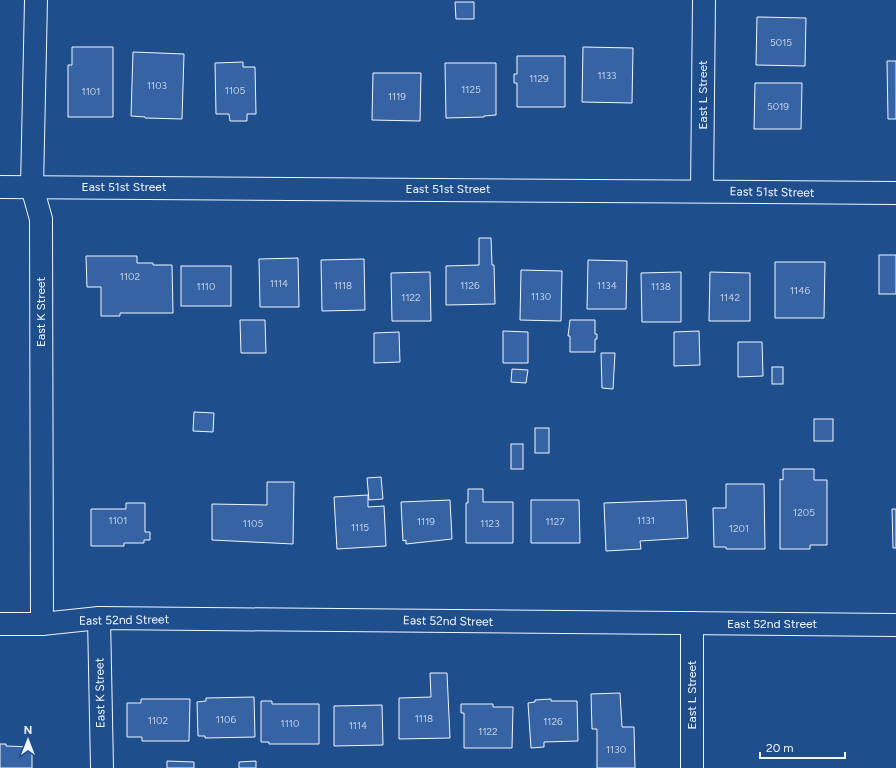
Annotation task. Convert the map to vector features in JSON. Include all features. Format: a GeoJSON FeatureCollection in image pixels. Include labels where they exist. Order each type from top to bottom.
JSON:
{"type":"FeatureCollection","features":[{"type":"Feature","properties":{"kind":"street","name":"East K Street"},"geometry":{"type":"LineString","coordinates":[[36,0],[32,187],[41,219],[42,624]]}},
{"type":"Feature","properties":{"kind":"street","name":"East L Street"},"geometry":{"type":"LineString","coordinates":[[702,191],[704,0]]}},
{"type":"Feature","properties":{"kind":"street","name":"East 51st Street"},"geometry":{"type":"LineString","coordinates":[[0,187],[896,193]]}},
{"type":"Feature","properties":{"kind":"street","name":"East K Street"},"geometry":{"type":"LineString","coordinates":[[99,618],[102,768]]}},
{"type":"Feature","properties":{"kind":"street","name":"East 52nd Street"},"geometry":{"type":"LineString","coordinates":[[0,624],[42,624],[99,618],[896,625]]}},
{"type":"Feature","properties":{"kind":"street","name":"East L Street"},"geometry":{"type":"LineString","coordinates":[[692,623],[692,768]]}},
{"type":"Feature","properties":{"kind":"building"},"geometry":{"type":"Polygon","coordinates":[[[455,2],[474,2],[474,19],[456,19],[455,2]]]}},
{"type":"Feature","properties":{"kind":"building"},"geometry":{"type":"Polygon","coordinates":[[[757,17],[806,18],[805,66],[756,65],[757,17]]]}},
{"type":"Feature","properties":{"kind":"building"},"geometry":{"type":"Polygon","coordinates":[[[72,47],[113,47],[113,117],[68,117],[68,65],[72,65],[72,47]]]}},
{"type":"Feature","properties":{"kind":"building"},"geometry":{"type":"Polygon","coordinates":[[[583,47],[633,48],[632,103],[582,102],[583,47]]]}},
{"type":"Feature","properties":{"kind":"building"},"geometry":{"type":"Polygon","coordinates":[[[133,52],[184,54],[182,119],[131,116],[133,52]]]}},
{"type":"Feature","properties":{"kind":"building"},"geometry":{"type":"Polygon","coordinates":[[[517,56],[565,56],[565,107],[517,107],[517,83],[514,83],[514,74],[517,74],[517,56]]]}},
{"type":"Feature","properties":{"kind":"building"},"geometry":{"type":"Polygon","coordinates":[[[887,61],[896,61],[896,119],[888,119],[887,61]]]}},
{"type":"Feature","properties":{"kind":"building"},"geometry":{"type":"Polygon","coordinates":[[[243,62],[243,67],[255,67],[256,114],[247,114],[247,121],[230,121],[229,114],[216,114],[215,63],[243,62]]]}},
{"type":"Feature","properties":{"kind":"building"},"geometry":{"type":"Polygon","coordinates":[[[445,63],[496,63],[496,115],[484,117],[446,118],[445,63]]]}},
{"type":"Feature","properties":{"kind":"building"},"geometry":{"type":"Polygon","coordinates":[[[373,73],[421,73],[420,121],[372,120],[373,73]]]}},
{"type":"Feature","properties":{"kind":"building"},"geometry":{"type":"Polygon","coordinates":[[[755,83],[802,83],[801,129],[754,129],[755,83]]]}},
{"type":"Feature","properties":{"kind":"building"},"geometry":{"type":"Polygon","coordinates":[[[479,238],[491,238],[492,265],[494,265],[495,304],[446,305],[446,266],[479,265],[479,238]]]}},
{"type":"Feature","properties":{"kind":"building"},"geometry":{"type":"Polygon","coordinates":[[[879,255],[896,255],[896,294],[879,294],[879,255]]]}},
{"type":"Feature","properties":{"kind":"building"},"geometry":{"type":"Polygon","coordinates":[[[86,256],[137,256],[137,263],[172,265],[173,313],[120,313],[120,316],[101,316],[101,287],[87,287],[86,256]]]}},
{"type":"Feature","properties":{"kind":"building"},"geometry":{"type":"Polygon","coordinates":[[[298,258],[299,307],[260,307],[259,259],[298,258]]]}},
{"type":"Feature","properties":{"kind":"building"},"geometry":{"type":"Polygon","coordinates":[[[364,259],[365,310],[322,311],[321,260],[364,259]]]}},
{"type":"Feature","properties":{"kind":"building"},"geometry":{"type":"Polygon","coordinates":[[[588,260],[627,261],[626,309],[587,309],[588,260]]]}},
{"type":"Feature","properties":{"kind":"building"},"geometry":{"type":"Polygon","coordinates":[[[775,262],[825,262],[824,318],[775,318],[775,262]]]}},
{"type":"Feature","properties":{"kind":"building"},"geometry":{"type":"Polygon","coordinates":[[[181,266],[231,266],[231,306],[181,306],[181,266]]]}},
{"type":"Feature","properties":{"kind":"building"},"geometry":{"type":"Polygon","coordinates":[[[521,270],[562,271],[561,321],[520,320],[521,270]]]}},
{"type":"Feature","properties":{"kind":"building"},"geometry":{"type":"Polygon","coordinates":[[[430,272],[431,321],[392,321],[391,273],[430,272]]]}},
{"type":"Feature","properties":{"kind":"building"},"geometry":{"type":"Polygon","coordinates":[[[681,272],[681,322],[642,322],[641,273],[681,272]]]}},
{"type":"Feature","properties":{"kind":"building"},"geometry":{"type":"Polygon","coordinates":[[[710,272],[750,273],[750,321],[709,321],[710,272]]]}},
{"type":"Feature","properties":{"kind":"building"},"geometry":{"type":"Polygon","coordinates":[[[240,320],[265,320],[266,353],[241,353],[240,320]]]}},
{"type":"Feature","properties":{"kind":"building"},"geometry":{"type":"Polygon","coordinates":[[[570,320],[595,320],[595,334],[597,334],[597,339],[595,339],[595,352],[570,352],[570,336],[568,336],[570,320]]]}},
{"type":"Feature","properties":{"kind":"building"},"geometry":{"type":"Polygon","coordinates":[[[503,331],[528,332],[528,363],[503,363],[503,331]]]}},
{"type":"Feature","properties":{"kind":"building"},"geometry":{"type":"Polygon","coordinates":[[[699,331],[700,365],[674,366],[674,332],[699,331]]]}},
{"type":"Feature","properties":{"kind":"building"},"geometry":{"type":"Polygon","coordinates":[[[399,332],[400,362],[374,363],[374,333],[399,332]]]}},
{"type":"Feature","properties":{"kind":"building"},"geometry":{"type":"Polygon","coordinates":[[[738,342],[762,342],[763,376],[738,377],[738,342]]]}},
{"type":"Feature","properties":{"kind":"building"},"geometry":{"type":"Polygon","coordinates":[[[601,353],[615,353],[613,389],[602,388],[601,353]]]}},
{"type":"Feature","properties":{"kind":"building"},"geometry":{"type":"Polygon","coordinates":[[[772,367],[783,367],[783,384],[772,384],[772,367]]]}},
{"type":"Feature","properties":{"kind":"building"},"geometry":{"type":"Polygon","coordinates":[[[512,369],[528,370],[526,383],[511,382],[512,369]]]}},
{"type":"Feature","properties":{"kind":"building"},"geometry":{"type":"Polygon","coordinates":[[[194,412],[214,413],[213,432],[193,431],[194,412]]]}},
{"type":"Feature","properties":{"kind":"building"},"geometry":{"type":"Polygon","coordinates":[[[814,419],[833,419],[833,441],[814,441],[814,419]]]}},
{"type":"Feature","properties":{"kind":"building"},"geometry":{"type":"Polygon","coordinates":[[[535,428],[549,428],[549,453],[535,453],[535,428]]]}},
{"type":"Feature","properties":{"kind":"building"},"geometry":{"type":"Polygon","coordinates":[[[511,444],[523,444],[523,469],[511,469],[511,444]]]}},
{"type":"Feature","properties":{"kind":"building"},"geometry":{"type":"Polygon","coordinates":[[[783,469],[814,469],[814,480],[827,480],[827,545],[810,545],[810,549],[780,549],[780,479],[783,480],[783,469]]]}},
{"type":"Feature","properties":{"kind":"building"},"geometry":{"type":"Polygon","coordinates":[[[381,477],[383,499],[369,500],[367,478],[381,477]]]}},
{"type":"Feature","properties":{"kind":"building"},"geometry":{"type":"Polygon","coordinates":[[[267,482],[294,482],[293,544],[212,540],[212,504],[267,505],[267,482]]]}},
{"type":"Feature","properties":{"kind":"building"},"geometry":{"type":"Polygon","coordinates":[[[726,484],[764,484],[765,549],[726,549],[726,547],[714,547],[713,508],[726,508],[726,484]]]}},
{"type":"Feature","properties":{"kind":"building"},"geometry":{"type":"Polygon","coordinates":[[[468,489],[483,489],[483,502],[513,502],[513,543],[466,543],[466,503],[468,503],[468,489]]]}},
{"type":"Feature","properties":{"kind":"building"},"geometry":{"type":"Polygon","coordinates":[[[368,495],[368,507],[384,506],[386,546],[337,549],[334,497],[368,495]]]}},
{"type":"Feature","properties":{"kind":"building"},"geometry":{"type":"Polygon","coordinates":[[[450,500],[452,539],[406,544],[406,540],[403,541],[401,502],[450,500]]]}},
{"type":"Feature","properties":{"kind":"building"},"geometry":{"type":"Polygon","coordinates":[[[531,500],[579,500],[580,543],[531,543],[531,500]]]}},
{"type":"Feature","properties":{"kind":"building"},"geometry":{"type":"Polygon","coordinates":[[[686,500],[688,538],[640,541],[641,549],[606,551],[604,503],[686,500]]]}},
{"type":"Feature","properties":{"kind":"building"},"geometry":{"type":"Polygon","coordinates":[[[126,503],[145,503],[145,532],[150,532],[150,540],[144,540],[144,543],[124,543],[124,546],[91,546],[91,509],[126,509],[126,503]]]}},
{"type":"Feature","properties":{"kind":"building"},"geometry":{"type":"Polygon","coordinates":[[[892,509],[896,509],[896,548],[893,548],[892,509]]]}},
{"type":"Feature","properties":{"kind":"building"},"geometry":{"type":"Polygon","coordinates":[[[430,673],[447,673],[450,738],[399,739],[399,698],[431,697],[430,673]]]}},
{"type":"Feature","properties":{"kind":"building"},"geometry":{"type":"Polygon","coordinates":[[[620,693],[622,727],[634,727],[635,768],[597,768],[597,729],[592,729],[591,694],[620,693]]]}},
{"type":"Feature","properties":{"kind":"building"},"geometry":{"type":"Polygon","coordinates":[[[254,697],[255,737],[205,738],[205,736],[198,736],[197,702],[206,701],[206,698],[254,697]]]}},
{"type":"Feature","properties":{"kind":"building"},"geometry":{"type":"Polygon","coordinates":[[[141,699],[190,699],[189,741],[142,741],[142,737],[127,737],[127,703],[141,703],[141,699]]]}},
{"type":"Feature","properties":{"kind":"building"},"geometry":{"type":"Polygon","coordinates":[[[551,699],[551,701],[577,701],[578,741],[544,742],[544,747],[531,748],[528,703],[535,702],[535,700],[551,699]]]}},
{"type":"Feature","properties":{"kind":"building"},"geometry":{"type":"Polygon","coordinates":[[[261,701],[272,701],[272,704],[319,704],[319,744],[269,744],[269,742],[261,742],[261,701]]]}},
{"type":"Feature","properties":{"kind":"building"},"geometry":{"type":"Polygon","coordinates":[[[461,704],[493,704],[493,707],[513,707],[512,748],[464,748],[464,713],[461,713],[461,704]]]}},
{"type":"Feature","properties":{"kind":"building"},"geometry":{"type":"Polygon","coordinates":[[[382,705],[383,745],[334,746],[334,706],[382,705]]]}},
{"type":"Feature","properties":{"kind":"building"},"geometry":{"type":"Polygon","coordinates":[[[0,744],[6,744],[6,746],[32,747],[32,768],[0,768],[0,744]]]}},
{"type":"Feature","properties":{"kind":"building"},"geometry":{"type":"Polygon","coordinates":[[[167,761],[194,762],[194,768],[167,768],[167,761]]]}},
{"type":"Feature","properties":{"kind":"building"},"geometry":{"type":"Polygon","coordinates":[[[256,761],[256,768],[239,768],[239,762],[256,761]]]}}]}
